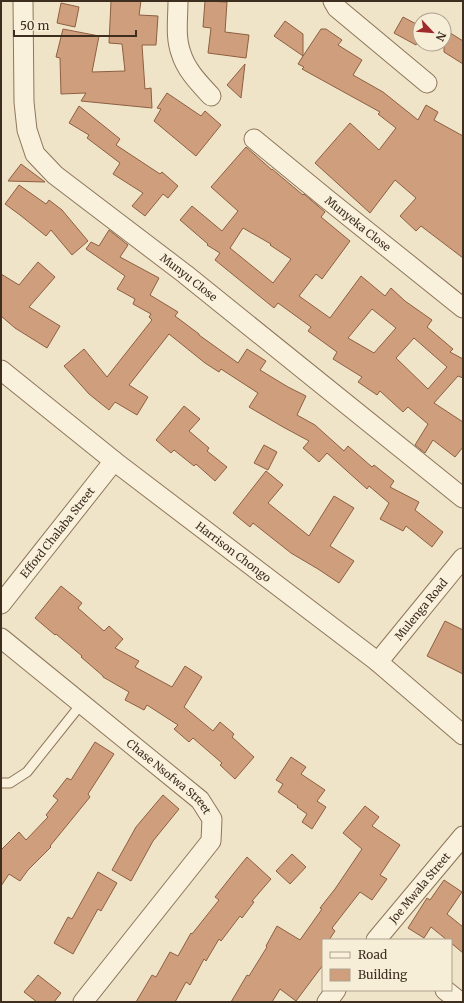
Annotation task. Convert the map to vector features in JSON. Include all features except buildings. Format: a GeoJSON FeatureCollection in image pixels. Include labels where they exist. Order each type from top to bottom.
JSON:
{"type":"FeatureCollection","features":[{"type":"Feature","properties":{"kind":"street","name":"Munyu Close"},"geometry":{"type":"LineString","coordinates":[[23,1],[24,102],[27,130],[35,154],[55,175],[185,274],[463,498]]}},
{"type":"Feature","properties":{"kind":"street"},"geometry":{"type":"LineString","coordinates":[[178,1],[177,25],[180,52],[184,63],[190,72],[211,96]]}},
{"type":"Feature","properties":{"kind":"street"},"geometry":{"type":"LineString","coordinates":[[333,1],[337,8],[427,83]]}},
{"type":"Feature","properties":{"kind":"street","name":"Munyeka Close"},"geometry":{"type":"LineString","coordinates":[[254,139],[326,199],[463,308]]}},
{"type":"Feature","properties":{"kind":"street","name":"Harrison Chongo"},"geometry":{"type":"LineString","coordinates":[[1,370],[114,460],[378,662],[463,735]]}},
{"type":"Feature","properties":{"kind":"street","name":"Efford Chalaba Street"},"geometry":{"type":"LineString","coordinates":[[1,604],[114,460]]}},
{"type":"Feature","properties":{"kind":"street","name":"Mulenga Road"},"geometry":{"type":"LineString","coordinates":[[378,662],[463,558]]}},
{"type":"Feature","properties":{"kind":"street","name":"Chase Nsofwa Street"},"geometry":{"type":"LineString","coordinates":[[1,638],[200,800],[212,819],[212,841],[83,1002]]}},
{"type":"Feature","properties":{"kind":"street","name":"Joe Mwala Street"},"geometry":{"type":"LineString","coordinates":[[379,939],[463,836]]}},
{"type":"Feature","properties":{"kind":"street"},"geometry":{"type":"LineString","coordinates":[[327,1002],[335,991]]}},
{"type":"Feature","properties":{"kind":"street"},"geometry":{"type":"LineString","coordinates":[[446,991],[460,1002]]}},
{"type":"Feature","properties":{"kind":"lane"},"geometry":{"type":"LineString","coordinates":[[1,783],[10,783],[27,772],[82,703]]}}]}
